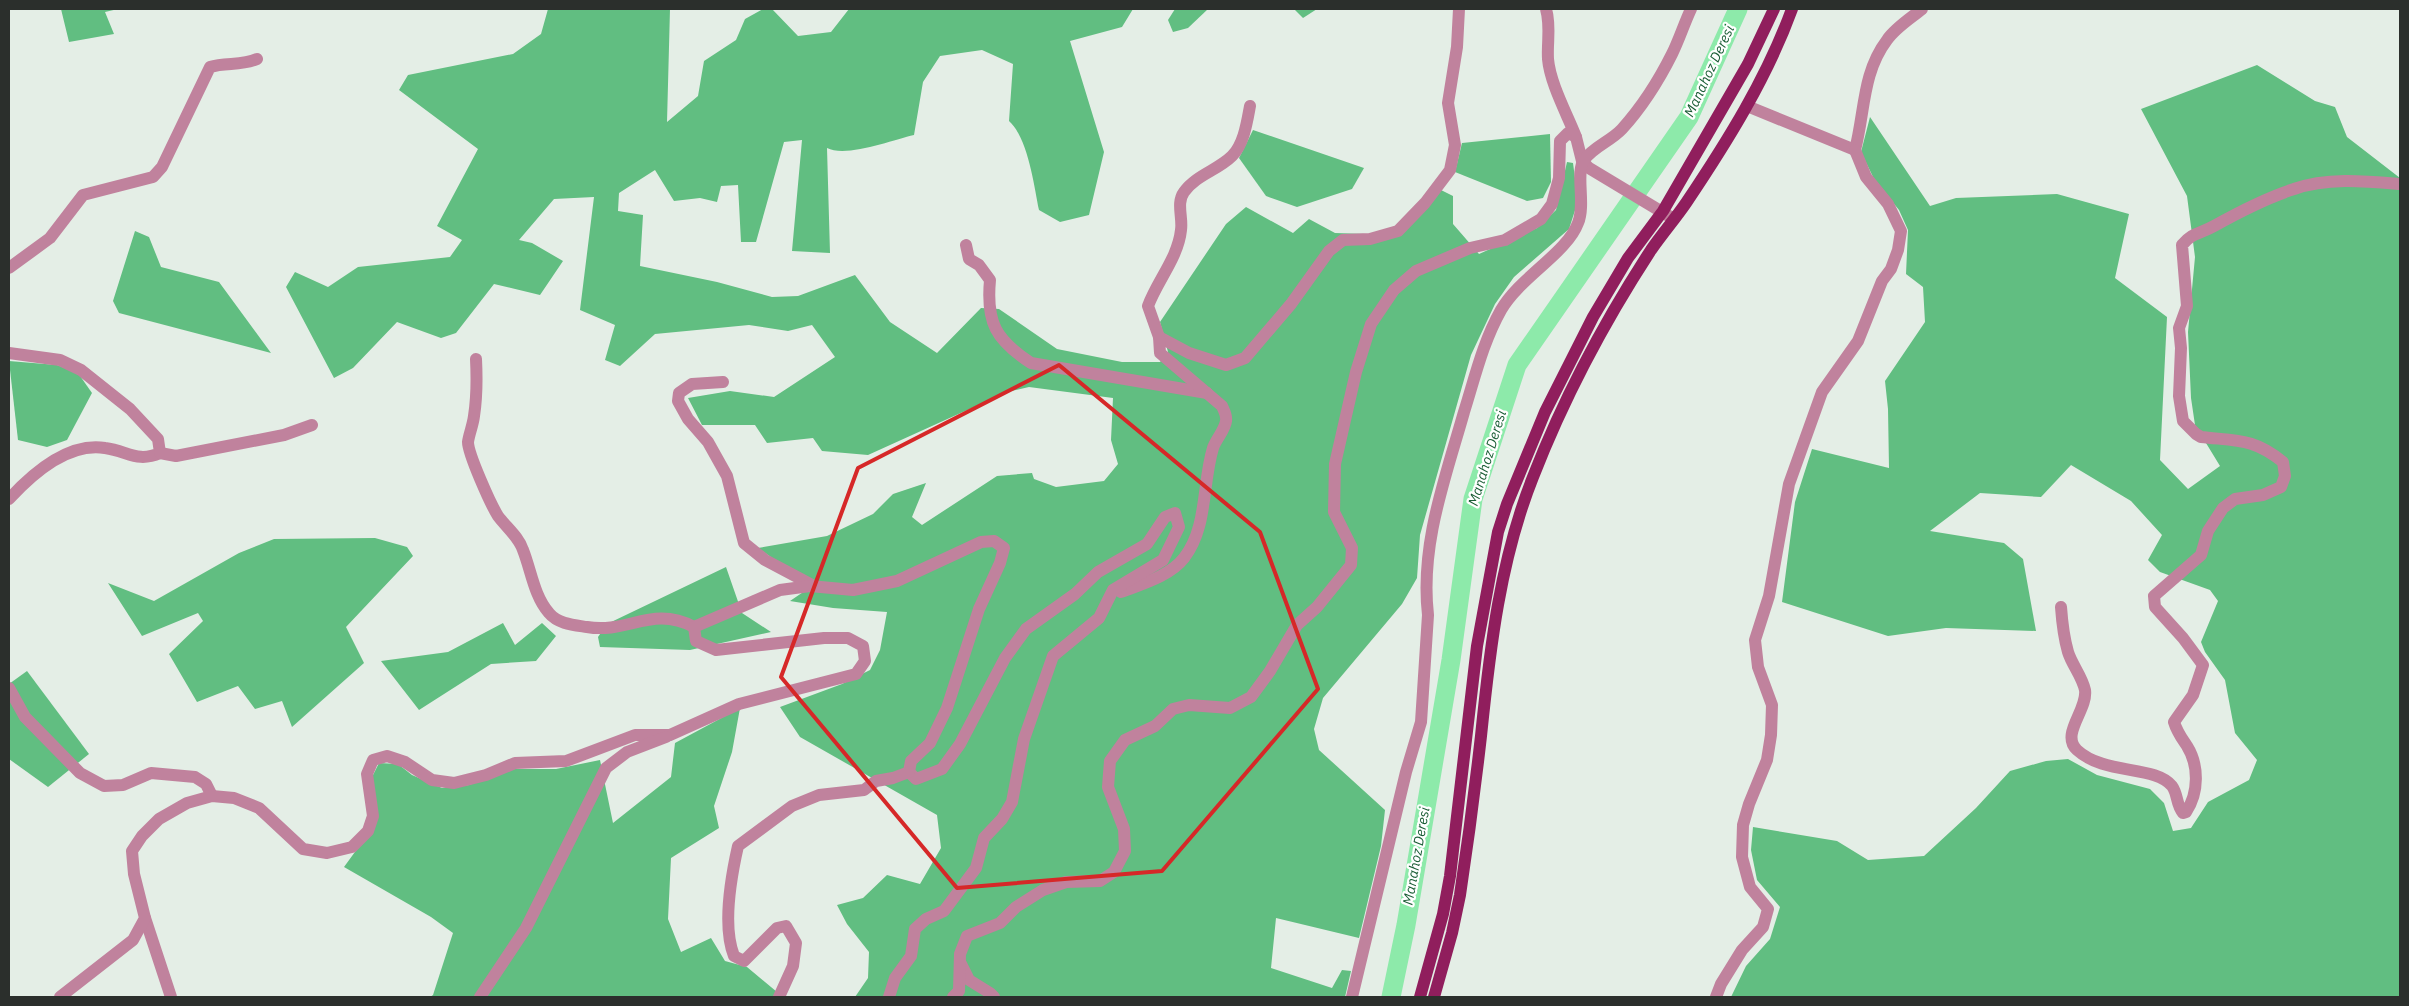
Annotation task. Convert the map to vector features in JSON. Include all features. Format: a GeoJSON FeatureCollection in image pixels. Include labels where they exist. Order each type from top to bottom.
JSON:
{"type":"FeatureCollection","features":[{"type":"Feature","properties":{"kind":"main road"},"geometry":{"type":"LineString","coordinates":[[1420,997],[1443,914],[1450,876],[1477,646],[1498,532],[1507,504],[1545,412],[1593,317],[1658,208],[1748,64],[1774,9]]}},
{"type":"Feature","properties":{"kind":"main road"},"geometry":{"type":"LineString","coordinates":[[1434,997],[1452,934],[1460,895],[1490,647],[1507,554],[1518,517],[1537,467],[1597,342],[1651,250],[1674,220],[1747,106],[1776,50],[1792,9]]}},
{"type":"Feature","properties":{"kind":"street"},"geometry":{"type":"LineString","coordinates":[[1159,336],[1189,353],[1226,365],[1245,358],[1291,304],[1329,251],[1343,240],[1370,239],[1398,231],[1425,202],[1450,170],[1455,144],[1448,103],[1457,47],[1460,9]]}},
{"type":"Feature","properties":{"kind":"street"},"geometry":{"type":"LineString","coordinates":[[1546,9],[1550,22],[1548,60],[1586,165],[1658,208],[1674,220]]}},
{"type":"Feature","properties":{"kind":"street"},"geometry":{"type":"LineString","coordinates":[[1352,997],[1406,772],[1420,722],[1427,624],[1428,544],[1436,506],[1481,353],[1501,310],[1518,286],[1567,242],[1578,223],[1583,203],[1580,174],[1586,165],[1621,130],[1643,100],[1673,53],[1691,9]]}},
{"type":"Feature","properties":{"kind":"street"},"geometry":{"type":"LineString","coordinates":[[1716,997],[1721,984],[1742,950],[1763,927],[1768,909],[1750,886],[1742,857],[1743,826],[1749,804],[1767,760],[1771,735],[1772,705],[1758,667],[1755,640],[1769,596],[1789,484],[1822,392],[1858,341],[1882,281],[1891,269],[1900,240],[1901,231],[1897,220],[1888,204],[1866,177],[1855,150],[1860,132],[1863,100],[1871,67],[1887,38],[1922,9]]}},
{"type":"Feature","properties":{"kind":"street"},"geometry":{"type":"LineString","coordinates":[[9,268],[50,238],[83,195],[153,177],[162,167],[210,67],[219,64],[249,62],[257,59]]}},
{"type":"Feature","properties":{"kind":"street"},"geometry":{"type":"LineString","coordinates":[[1106,605],[1119,593],[1147,582],[1172,568],[1183,559],[1194,544],[1199,529],[1213,449],[1226,422],[1222,406],[1160,354],[1159,336],[1148,306],[1170,262],[1181,230],[1180,203],[1182,194],[1191,184],[1232,156],[1244,132],[1250,106]]}},
{"type":"Feature","properties":{"kind":"street"},"geometry":{"type":"LineString","coordinates":[[1747,106],[1855,150]]}},
{"type":"Feature","properties":{"kind":"street"},"geometry":{"type":"LineString","coordinates":[[953,997],[959,990],[960,954],[967,936],[1000,923],[1016,907],[1043,890],[1066,882],[1100,881],[1114,872],[1125,851],[1124,829],[1108,787],[1110,761],[1126,740],[1155,726],[1173,709],[1189,705],[1230,708],[1251,697],[1270,671],[1296,625],[1317,607],[1351,565],[1352,548],[1334,512],[1335,464],[1356,372],[1371,324],[1394,290],[1416,271],[1470,248],[1505,240],[1541,219],[1552,204],[1559,178],[1560,141],[1568,133],[1576,137]]}},
{"type":"Feature","properties":{"kind":"street"},"geometry":{"type":"LineString","coordinates":[[2061,607],[2068,652],[2085,691],[2081,714],[2072,733],[2073,744],[2077,750],[2096,763],[2150,773],[2171,785],[2177,797],[2178,807],[2183,813],[2186,812],[2193,793],[2196,768],[2187,746],[2177,734],[2174,722],[2193,695],[2203,665],[2183,638],[2155,608],[2154,596],[2201,555],[2208,531],[2223,508],[2235,499],[2263,495],[2281,487],[2284,476],[2283,462],[2269,451],[2248,441],[2201,437],[2183,421],[2179,396],[2181,348],[2179,328],[2187,306],[2182,245],[2190,235],[2208,229],[2295,188],[2328,183],[2366,181],[2400,184]]}},
{"type":"Feature","properties":{"kind":"street"},"geometry":{"type":"LineString","coordinates":[[966,244],[969,259],[978,264],[990,280],[988,297],[992,322],[1009,349],[1031,363],[1207,393]]}},
{"type":"Feature","properties":{"kind":"street"},"geometry":{"type":"LineString","coordinates":[[9,353],[60,360],[81,370],[130,409],[158,439],[160,453]]}},
{"type":"Feature","properties":{"kind":"street"},"geometry":{"type":"LineString","coordinates":[[476,359],[478,391],[468,442],[470,455],[498,515],[523,548],[532,579],[547,612],[555,619],[566,623],[604,629],[645,619],[666,618],[681,620],[694,627]]}},
{"type":"Feature","properties":{"kind":"street"},"geometry":{"type":"LineString","coordinates":[[723,382],[692,384],[679,393],[678,401],[688,419],[708,442],[727,476],[744,543],[766,560],[816,587]]}},
{"type":"Feature","properties":{"kind":"street"},"geometry":{"type":"LineString","coordinates":[[9,499],[43,467],[78,449],[104,447],[147,459],[160,453],[176,456],[284,435],[312,424]]}},
{"type":"Feature","properties":{"kind":"street"},"geometry":{"type":"LineString","coordinates":[[889,997],[894,978],[911,956],[915,929],[926,919],[944,911],[976,868],[984,838],[1002,819],[1012,802],[1024,739],[1053,656],[1099,618],[1113,590],[1163,560],[1179,527],[1175,513],[1165,516],[1147,544],[1098,572],[1075,594],[1026,629],[1005,658],[960,744],[942,769],[916,779],[909,772]]}},
{"type":"Feature","properties":{"kind":"street"},"geometry":{"type":"LineString","coordinates":[[694,627],[780,590],[816,587],[853,590],[897,581],[981,542],[994,541],[1004,548],[1000,563],[979,608],[946,708],[930,743],[911,761],[909,772]]}},
{"type":"Feature","properties":{"kind":"street"},"geometry":{"type":"LineString","coordinates":[[480,997],[526,928],[606,768],[627,752],[739,704],[856,674],[865,661],[863,646],[848,638],[824,638],[716,650],[696,641],[694,627]]}},
{"type":"Feature","properties":{"kind":"street"},"geometry":{"type":"LineString","coordinates":[[9,688],[25,717],[80,773],[104,786],[123,785],[151,773],[196,777],[206,784],[212,796]]}},
{"type":"Feature","properties":{"kind":"street"},"geometry":{"type":"LineString","coordinates":[[171,997],[145,918],[134,874],[132,851],[142,836],[159,818],[187,803],[212,796],[234,798],[260,808],[303,849],[327,853],[352,847],[368,832],[373,816],[367,774],[373,760],[387,756],[405,762],[432,780],[454,783],[486,775],[515,763],[566,761],[635,735],[670,735]]}},
{"type":"Feature","properties":{"kind":"street"},"geometry":{"type":"LineString","coordinates":[[779,997],[793,966],[796,943],[786,926],[777,928],[744,961],[734,956],[731,950],[728,910],[738,846],[792,806],[819,795],[864,790],[876,782],[909,772]]}},
{"type":"Feature","properties":{"kind":"street"},"geometry":{"type":"LineString","coordinates":[[60,997],[133,940],[145,918]]}},
{"type":"Feature","properties":{"kind":"street"},"geometry":{"type":"LineString","coordinates":[[960,961],[969,980],[990,992],[994,997]]}},
{"type":"Feature","properties":{"kind":"highlighted area"},"geometry":{"type":"Polygon","coordinates":[[[1059,365],[1260,532],[1318,689],[1162,871],[957,888],[781,677],[858,468],[1059,365]]]}},
{"type":"Feature","properties":{"kind":"green space"},"geometry":{"type":"Polygon","coordinates":[[[61,9],[118,9],[105,12],[114,34],[69,42],[61,9]]]}},
{"type":"Feature","properties":{"kind":"green space"},"geometry":{"type":"Polygon","coordinates":[[[548,9],[670,9],[667,122],[698,96],[704,61],[736,40],[745,19],[763,9],[772,9],[798,36],[831,32],[849,9],[1133,9],[1122,27],[1070,41],[1104,152],[1089,215],[1060,222],[1039,210],[1026,150],[1016,129],[1009,121],[1013,64],[982,50],[940,56],[923,82],[914,135],[857,150],[835,151],[827,148],[830,253],[792,251],[802,140],[784,142],[756,242],[741,242],[738,185],[721,186],[717,202],[700,198],[674,201],[655,170],[619,193],[618,211],[643,215],[640,266],[717,282],[772,297],[798,296],[855,275],[890,322],[937,353],[981,308],[999,309],[1057,349],[1122,362],[1160,362],[1168,352],[1160,322],[1226,224],[1246,207],[1293,233],[1309,219],[1335,233],[1397,235],[1441,190],[1453,196],[1453,224],[1479,254],[1537,228],[1556,210],[1567,162],[1573,163],[1578,201],[1569,229],[1514,277],[1495,304],[1471,355],[1420,535],[1417,578],[1402,604],[1323,698],[1314,729],[1319,750],[1385,810],[1381,846],[1359,938],[1276,918],[1271,968],[1332,988],[1342,970],[1351,971],[1345,997],[855,997],[868,978],[869,952],[847,924],[837,905],[863,898],[887,875],[920,884],[941,848],[937,815],[800,737],[780,707],[842,684],[870,670],[880,650],[887,612],[833,608],[790,601],[818,582],[779,563],[758,548],[827,536],[873,514],[893,494],[926,483],[912,517],[922,525],[997,476],[1032,473],[1034,479],[1056,487],[1104,481],[1118,464],[1111,440],[1113,398],[1029,387],[1007,392],[868,455],[822,451],[813,438],[767,443],[755,425],[702,425],[688,398],[730,391],[774,397],[835,357],[812,325],[788,331],[749,325],[655,334],[620,366],[605,360],[615,325],[580,310],[594,197],[554,199],[519,240],[532,243],[563,261],[540,295],[494,284],[456,333],[441,338],[397,322],[353,368],[334,378],[286,287],[295,272],[328,287],[358,267],[450,257],[462,240],[437,226],[478,149],[399,90],[408,75],[513,54],[541,34],[548,9]]]}},
{"type":"Feature","properties":{"kind":"green space"},"geometry":{"type":"Polygon","coordinates":[[[1175,9],[1208,9],[1188,28],[1173,32],[1168,20],[1175,9]]]}},
{"type":"Feature","properties":{"kind":"green space"},"geometry":{"type":"Polygon","coordinates":[[[1294,9],[1317,9],[1303,18],[1294,9]]]}},
{"type":"Feature","properties":{"kind":"green space"},"geometry":{"type":"Polygon","coordinates":[[[2257,65],[2315,101],[2335,107],[2347,137],[2400,178],[2400,997],[1731,997],[1746,966],[1770,939],[1780,907],[1757,880],[1751,850],[1753,827],[1837,841],[1868,860],[1924,856],[1976,808],[2010,771],[2046,761],[2068,759],[2097,775],[2150,789],[2164,803],[2173,831],[2191,828],[2208,802],[2249,780],[2257,760],[2235,733],[2225,680],[2205,652],[2201,642],[2218,601],[2210,590],[2160,572],[2148,560],[2162,535],[2131,501],[2071,465],[2041,497],[1980,493],[1930,531],[2004,543],[2023,559],[2036,631],[1946,628],[1888,636],[1782,602],[1795,502],[1812,449],[1889,468],[1888,409],[1885,381],[1925,322],[1923,287],[1906,274],[1908,230],[1899,210],[1874,179],[1861,152],[1870,117],[1930,206],[1956,198],[2057,194],[2129,214],[2115,278],[2167,317],[2160,460],[2188,489],[2220,466],[2195,425],[2191,398],[2188,332],[2195,257],[2187,196],[2141,109],[2257,65]]]}},
{"type":"Feature","properties":{"kind":"green space"},"geometry":{"type":"Polygon","coordinates":[[[1253,130],[1364,168],[1352,189],[1297,207],[1266,196],[1239,158],[1253,130]]]}},
{"type":"Feature","properties":{"kind":"green space"},"geometry":{"type":"Polygon","coordinates":[[[1550,134],[1551,182],[1543,198],[1527,201],[1455,172],[1462,143],[1550,134]]]}},
{"type":"Feature","properties":{"kind":"green space"},"geometry":{"type":"Polygon","coordinates":[[[135,231],[149,237],[161,267],[219,282],[271,353],[119,313],[113,301],[135,231]]]}},
{"type":"Feature","properties":{"kind":"green space"},"geometry":{"type":"Polygon","coordinates":[[[9,361],[57,365],[78,373],[92,393],[67,440],[47,447],[18,440],[9,361]]]}},
{"type":"Feature","properties":{"kind":"green space"},"geometry":{"type":"Polygon","coordinates":[[[375,538],[407,547],[413,556],[346,627],[364,663],[292,727],[282,701],[255,709],[238,686],[197,702],[169,654],[203,621],[198,613],[142,636],[108,583],[154,601],[239,553],[274,539],[375,538]]]}},
{"type":"Feature","properties":{"kind":"green space"},"geometry":{"type":"Polygon","coordinates":[[[726,567],[742,613],[771,632],[690,650],[600,647],[598,637],[607,624],[726,567]]]}},
{"type":"Feature","properties":{"kind":"green space"},"geometry":{"type":"Polygon","coordinates":[[[503,623],[515,645],[542,623],[556,636],[536,661],[491,664],[419,710],[381,661],[448,652],[503,623]]]}},
{"type":"Feature","properties":{"kind":"green space"},"geometry":{"type":"Polygon","coordinates":[[[27,671],[89,754],[48,787],[9,759],[9,684],[27,671]]]}},
{"type":"Feature","properties":{"kind":"green space"},"geometry":{"type":"Polygon","coordinates":[[[740,708],[732,752],[714,806],[719,828],[671,858],[668,919],[681,952],[711,938],[725,961],[747,967],[783,997],[430,997],[433,995],[453,933],[431,917],[344,867],[376,823],[372,777],[379,763],[398,764],[412,775],[442,788],[469,785],[513,769],[556,769],[600,760],[613,823],[671,777],[675,743],[740,708]]]}},
{"type":"Feature","properties":{"kind":"waterway","name":"Manahoz Deresi"},"geometry":{"type":"LineString","coordinates":[[1391,997],[1406,925],[1451,660],[1473,499],[1517,365],[1689,117],[1738,9]]}}]}
